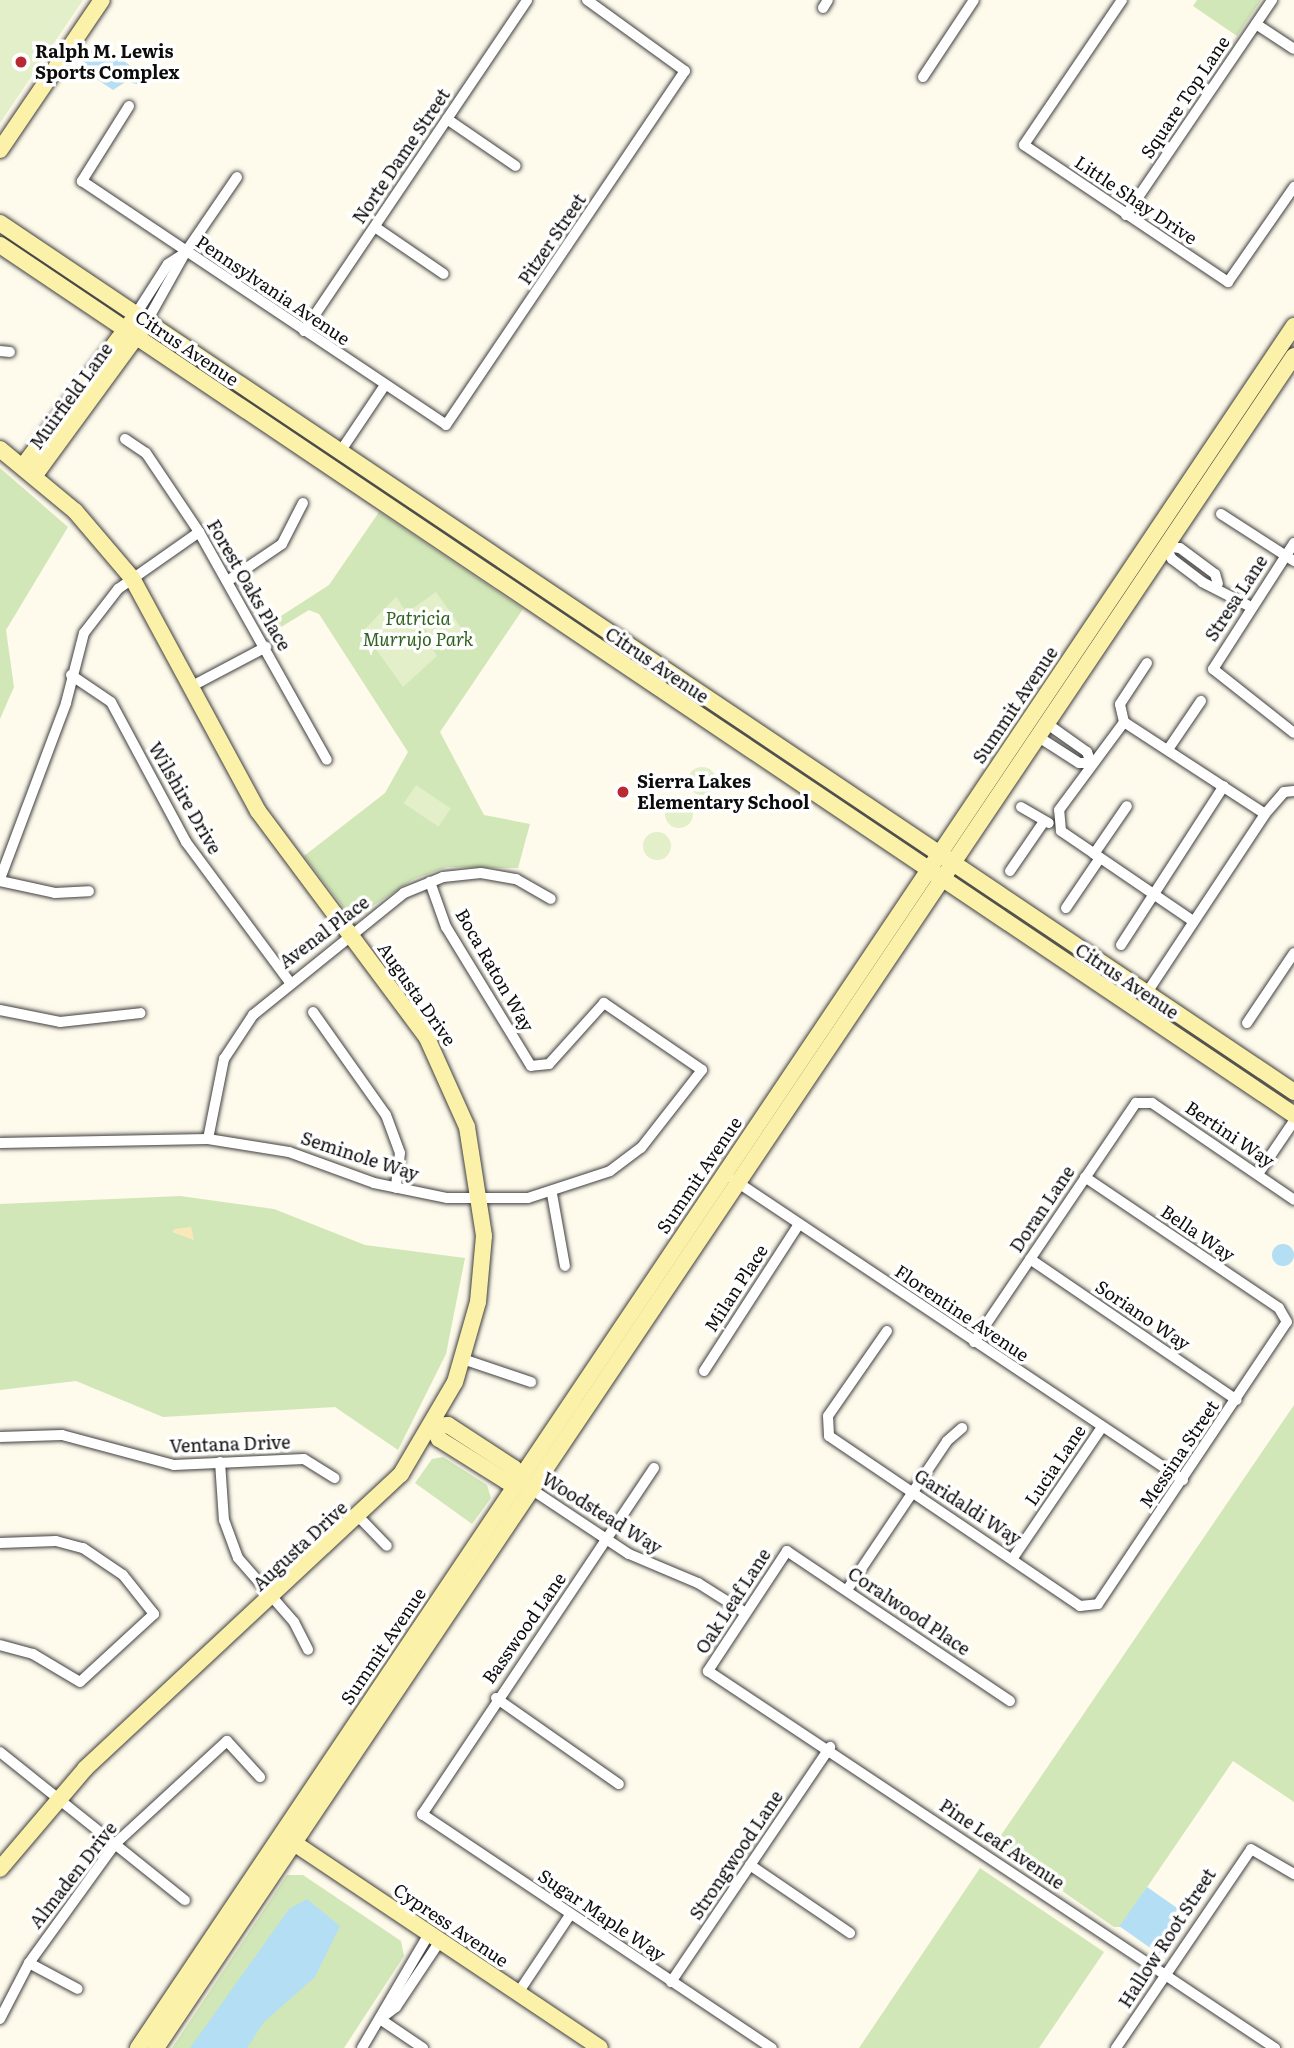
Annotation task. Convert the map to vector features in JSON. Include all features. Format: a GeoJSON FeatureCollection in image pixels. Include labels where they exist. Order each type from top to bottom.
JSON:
{"type":"FeatureCollection","features":[{"type":"Feature","properties":{"kind":"main road"},"geometry":{"type":"LineString","coordinates":[[0,150],[102,0]]}},
{"type":"Feature","properties":{"kind":"main road","name":"Citrus Avenue"},"geometry":{"type":"LineString","coordinates":[[0,223],[943,860],[1294,1092]]}},
{"type":"Feature","properties":{"kind":"main road","name":"Citrus Avenue"},"geometry":{"type":"LineString","coordinates":[[0,245],[933,875],[1294,1115]]}},
{"type":"Feature","properties":{"kind":"main road","name":"Muirfield Lane"},"geometry":{"type":"LineString","coordinates":[[29,470],[141,318]]}},
{"type":"Feature","properties":{"kind":"main road","name":"Summit Avenue"},"geometry":{"type":"LineString","coordinates":[[138,2048],[531,1489],[737,1183],[933,875],[1294,326]]}},
{"type":"Feature","properties":{"kind":"main road","name":"Summit Avenue"},"geometry":{"type":"LineString","coordinates":[[943,860],[1042,730],[1294,356]]}},
{"type":"Feature","properties":{"kind":"main road","name":"Augusta Drive"},"geometry":{"type":"LineString","coordinates":[[0,449],[75,510],[132,578],[258,811],[351,934],[444,1068],[467,1127],[481,1198],[482,1271],[463,1359],[433,1426],[401,1474],[359,1517],[57,1797],[0,1869]]}},
{"type":"Feature","properties":{"kind":"main road","name":"Summit Avenue"},"geometry":{"type":"LineString","coordinates":[[156,2048],[517,1480],[723,1173],[933,875]]}},
{"type":"Feature","properties":{"kind":"main road"},"geometry":{"type":"LineString","coordinates":[[433,1426],[439,1439],[506,1481],[517,1480]]}},
{"type":"Feature","properties":{"kind":"main road","name":"Cypress Avenue"},"geometry":{"type":"LineString","coordinates":[[287,1839],[600,2048]]}},
{"type":"Feature","properties":{"kind":"street","name":"Norte Dame Street"},"geometry":{"type":"LineString","coordinates":[[304,331],[527,0]]}},
{"type":"Feature","properties":{"kind":"street","name":"Pitzer Street"},"geometry":{"type":"LineString","coordinates":[[446,425],[685,71],[587,0]]}},
{"type":"Feature","properties":{"kind":"street"},"geometry":{"type":"LineString","coordinates":[[923,77],[974,0]]}},
{"type":"Feature","properties":{"kind":"street","name":"Little Shay Drive"},"geometry":{"type":"LineString","coordinates":[[1122,0],[1024,145],[1228,282],[1294,187]]}},
{"type":"Feature","properties":{"kind":"street","name":"Square Top Lane"},"geometry":{"type":"LineString","coordinates":[[1126,215],[1272,0]]}},
{"type":"Feature","properties":{"kind":"street"},"geometry":{"type":"LineString","coordinates":[[1256,24],[1294,48]]}},
{"type":"Feature","properties":{"kind":"street","name":"Pennsylvania Avenue"},"geometry":{"type":"LineString","coordinates":[[129,106],[82,181],[185,253],[446,425]]}},
{"type":"Feature","properties":{"kind":"street"},"geometry":{"type":"LineString","coordinates":[[447,119],[516,166]]}},
{"type":"Feature","properties":{"kind":"street"},"geometry":{"type":"LineString","coordinates":[[141,318],[237,177]]}},
{"type":"Feature","properties":{"kind":"street"},"geometry":{"type":"LineString","coordinates":[[375,227],[444,274]]}},
{"type":"Feature","properties":{"kind":"street"},"geometry":{"type":"LineString","coordinates":[[340,452],[385,385]]}},
{"type":"Feature","properties":{"kind":"street","name":"Forest Oaks Place"},"geometry":{"type":"LineString","coordinates":[[125,439],[146,453],[199,532],[229,580],[327,760]]}},
{"type":"Feature","properties":{"kind":"street"},"geometry":{"type":"LineString","coordinates":[[229,580],[282,544],[303,503]]}},
{"type":"Feature","properties":{"kind":"street"},"geometry":{"type":"LineString","coordinates":[[1222,514],[1290,558]]}},
{"type":"Feature","properties":{"kind":"street"},"geometry":{"type":"LineString","coordinates":[[89,891],[55,893],[0,880],[91,622],[132,578],[199,532]]}},
{"type":"Feature","properties":{"kind":"street","name":"Stresa Lane"},"geometry":{"type":"LineString","coordinates":[[1294,542],[1290,558],[1251,607],[1216,660],[1214,675],[1294,733]]}},
{"type":"Feature","properties":{"kind":"street"},"geometry":{"type":"LineString","coordinates":[[1166,546],[1172,559],[1207,585],[1218,584],[1251,607]]}},
{"type":"Feature","properties":{"kind":"street"},"geometry":{"type":"LineString","coordinates":[[192,686],[266,648]]}},
{"type":"Feature","properties":{"kind":"street"},"geometry":{"type":"LineString","coordinates":[[1147,663],[1120,704],[1124,722],[1169,748],[1265,814]]}},
{"type":"Feature","properties":{"kind":"street","name":"Wilshire Drive"},"geometry":{"type":"LineString","coordinates":[[71,675],[111,702],[187,842],[289,981]]}},
{"type":"Feature","properties":{"kind":"street"},"geometry":{"type":"LineString","coordinates":[[1169,748],[1201,701]]}},
{"type":"Feature","properties":{"kind":"street"},"geometry":{"type":"LineString","coordinates":[[1056,822],[1091,763],[1124,722]]}},
{"type":"Feature","properties":{"kind":"street"},"geometry":{"type":"LineString","coordinates":[[1042,730],[1076,744],[1091,763]]}},
{"type":"Feature","properties":{"kind":"street"},"geometry":{"type":"LineString","coordinates":[[1042,730],[1068,756],[1091,763]]}},
{"type":"Feature","properties":{"kind":"street"},"geometry":{"type":"LineString","coordinates":[[1068,756],[1076,744]]}},
{"type":"Feature","properties":{"kind":"street"},"geometry":{"type":"LineString","coordinates":[[1121,945],[1224,786]]}},
{"type":"Feature","properties":{"kind":"street"},"geometry":{"type":"LineString","coordinates":[[1146,994],[1265,814],[1284,792],[1294,791]]}},
{"type":"Feature","properties":{"kind":"street"},"geometry":{"type":"LineString","coordinates":[[1066,908],[1127,806]]}},
{"type":"Feature","properties":{"kind":"street"},"geometry":{"type":"LineString","coordinates":[[1021,807],[1042,823],[1056,822],[1097,856],[1193,921]]}},
{"type":"Feature","properties":{"kind":"street"},"geometry":{"type":"LineString","coordinates":[[1010,871],[1042,823]]}},
{"type":"Feature","properties":{"kind":"street","name":"Avenal Place"},"geometry":{"type":"LineString","coordinates":[[208,1139],[223,1059],[253,1014],[289,981],[404,893],[430,882],[499,874],[551,899]]}},
{"type":"Feature","properties":{"kind":"street","name":"Boca Raton Way"},"geometry":{"type":"LineString","coordinates":[[430,882],[446,927],[524,1059],[539,1068],[604,1003],[702,1070]]}},
{"type":"Feature","properties":{"kind":"street"},"geometry":{"type":"LineString","coordinates":[[1247,1023],[1289,970],[1294,953]]}},
{"type":"Feature","properties":{"kind":"street"},"geometry":{"type":"LineString","coordinates":[[0,1010],[60,1022],[141,1013]]}},
{"type":"Feature","properties":{"kind":"street"},"geometry":{"type":"LineString","coordinates":[[313,1012],[386,1115],[400,1153],[396,1188]]}},
{"type":"Feature","properties":{"kind":"street","name":"Seminole Way"},"geometry":{"type":"LineString","coordinates":[[0,1143],[208,1139],[289,1152],[396,1188],[481,1198],[552,1194],[610,1171],[641,1148],[702,1070]]}},
{"type":"Feature","properties":{"kind":"street","name":"Bertini Way"},"geometry":{"type":"LineString","coordinates":[[1144,1101],[1294,1200]]}},
{"type":"Feature","properties":{"kind":"street","name":"Doran Lane"},"geometry":{"type":"LineString","coordinates":[[974,1342],[1127,1112],[1144,1101]]}},
{"type":"Feature","properties":{"kind":"street"},"geometry":{"type":"LineString","coordinates":[[1258,1174],[1294,1121]]}},
{"type":"Feature","properties":{"kind":"street","name":"Florentine Avenue"},"geometry":{"type":"LineString","coordinates":[[723,1173],[1183,1480]]}},
{"type":"Feature","properties":{"kind":"street","name":"Bella Way"},"geometry":{"type":"LineString","coordinates":[[1084,1177],[1279,1308],[1287,1322]]}},
{"type":"Feature","properties":{"kind":"street"},"geometry":{"type":"LineString","coordinates":[[552,1194],[565,1266]]}},
{"type":"Feature","properties":{"kind":"street","name":"Milan Place"},"geometry":{"type":"LineString","coordinates":[[704,1371],[799,1224]]}},
{"type":"Feature","properties":{"kind":"street","name":"Soriano Way"},"geometry":{"type":"LineString","coordinates":[[1030,1259],[1237,1400]]}},
{"type":"Feature","properties":{"kind":"street","name":"Messina Street"},"geometry":{"type":"LineString","coordinates":[[1098,1604],[1287,1322]]}},
{"type":"Feature","properties":{"kind":"street","name":"Garidaldi Way"},"geometry":{"type":"LineString","coordinates":[[887,1331],[828,1416],[828,1436],[1013,1558],[1080,1606],[1098,1604]]}},
{"type":"Feature","properties":{"kind":"street"},"geometry":{"type":"LineString","coordinates":[[463,1359],[531,1382]]}},
{"type":"Feature","properties":{"kind":"street","name":"Lucia Lane"},"geometry":{"type":"LineString","coordinates":[[1013,1558],[1102,1427]]}},
{"type":"Feature","properties":{"kind":"street"},"geometry":{"type":"LineString","coordinates":[[847,1590],[912,1491],[962,1429]]}},
{"type":"Feature","properties":{"kind":"street","name":"Ventana Drive"},"geometry":{"type":"LineString","coordinates":[[0,1437],[62,1435],[157,1463],[304,1459],[334,1478]]}},
{"type":"Feature","properties":{"kind":"street"},"geometry":{"type":"LineString","coordinates":[[220,1462],[230,1540],[308,1650]]}},
{"type":"Feature","properties":{"kind":"street","name":"Basswood Lane"},"geometry":{"type":"LineString","coordinates":[[422,1806],[608,1540],[654,1468]]}},
{"type":"Feature","properties":{"kind":"street","name":"Woodstead Way"},"geometry":{"type":"LineString","coordinates":[[517,1480],[608,1540],[744,1612]]}},
{"type":"Feature","properties":{"kind":"street"},"geometry":{"type":"LineString","coordinates":[[359,1517],[387,1546]]}},
{"type":"Feature","properties":{"kind":"street"},"geometry":{"type":"LineString","coordinates":[[0,1543],[56,1541],[83,1548],[123,1575],[154,1614],[91,1677],[75,1682],[33,1654],[0,1646]]}},
{"type":"Feature","properties":{"kind":"street","name":"Coralwood Place"},"geometry":{"type":"LineString","coordinates":[[787,1551],[1010,1701]]}},
{"type":"Feature","properties":{"kind":"street","name":"Oak Leaf Lane"},"geometry":{"type":"LineString","coordinates":[[708,1671],[744,1612],[787,1551]]}},
{"type":"Feature","properties":{"kind":"street","name":"Pine Leaf Avenue"},"geometry":{"type":"LineString","coordinates":[[708,1671],[830,1747],[1275,2048]]}},
{"type":"Feature","properties":{"kind":"street"},"geometry":{"type":"LineString","coordinates":[[496,1698],[619,1784]]}},
{"type":"Feature","properties":{"kind":"street","name":"Almaden Drive"},"geometry":{"type":"LineString","coordinates":[[0,2019],[29,1963],[116,1843],[227,1741],[260,1777]]}},
{"type":"Feature","properties":{"kind":"street","name":"Strongwood Lane"},"geometry":{"type":"LineString","coordinates":[[671,1982],[830,1747]]}},
{"type":"Feature","properties":{"kind":"street"},"geometry":{"type":"LineString","coordinates":[[0,1752],[185,1900]]}},
{"type":"Feature","properties":{"kind":"street","name":"Sugar Maple Way"},"geometry":{"type":"LineString","coordinates":[[422,1806],[431,1825],[772,2048]]}},
{"type":"Feature","properties":{"kind":"street","name":"Hallow Root Street"},"geometry":{"type":"LineString","coordinates":[[1116,2048],[1251,1849],[1294,1874]]}},
{"type":"Feature","properties":{"kind":"street"},"geometry":{"type":"LineString","coordinates":[[750,1865],[850,1933]]}},
{"type":"Feature","properties":{"kind":"street"},"geometry":{"type":"LineString","coordinates":[[518,1993],[570,1914]]}},
{"type":"Feature","properties":{"kind":"street"},"geometry":{"type":"LineString","coordinates":[[362,2048],[380,2019],[396,2007],[435,1938]]}},
{"type":"Feature","properties":{"kind":"street"},"geometry":{"type":"LineString","coordinates":[[29,1963],[78,1989]]}},
{"type":"Feature","properties":{"kind":"street"},"geometry":{"type":"LineString","coordinates":[[380,2019],[423,2048]]}},
{"type":"Feature","properties":{"kind":"green space","name":"Ralph M. Lewis Sports Complex"},"geometry":{"type":"Polygon","coordinates":[[[0,0],[83,0],[0,123],[0,0]]]}},
{"type":"Feature","properties":{"kind":"green space"},"geometry":{"type":"Polygon","coordinates":[[[1197,0],[1261,0],[1237,36],[1193,6],[1197,0]]]}},
{"type":"Feature","properties":{"kind":"green space"},"geometry":{"type":"Polygon","coordinates":[[[0,468],[68,527],[6,630],[14,687],[0,719],[0,468]]]}},
{"type":"Feature","properties":{"kind":"green space","name":"Patricia Murrujo Park"},"geometry":{"type":"Polygon","coordinates":[[[379,512],[523,609],[440,732],[484,815],[530,824],[518,868],[447,867],[414,879],[359,915],[344,908],[304,856],[385,793],[408,752],[319,614],[309,610],[268,635],[264,627],[329,585],[379,512]]]}},
{"type":"Feature","properties":{"kind":"green space"},"geometry":{"type":"Polygon","coordinates":[[[436,592],[466,635],[441,652],[411,609],[436,592]]]}},
{"type":"Feature","properties":{"kind":"green space"},"geometry":{"type":"Polygon","coordinates":[[[396,597],[437,656],[403,687],[363,631],[396,597]]]}},
{"type":"Feature","properties":{"kind":"green space"},"geometry":{"type":"Polygon","coordinates":[[[702,767],[712,771],[716,781],[712,791],[702,795],[692,791],[688,781],[692,771],[702,767]]]}},
{"type":"Feature","properties":{"kind":"green space"},"geometry":{"type":"Polygon","coordinates":[[[416,785],[451,808],[439,827],[404,803],[416,785]]]}},
{"type":"Feature","properties":{"kind":"green space"},"geometry":{"type":"Polygon","coordinates":[[[679,800],[689,804],[693,814],[689,824],[679,828],[669,824],[665,814],[669,804],[679,800]]]}},
{"type":"Feature","properties":{"kind":"green space"},"geometry":{"type":"Polygon","coordinates":[[[657,832],[667,836],[671,846],[667,856],[657,860],[647,856],[643,846],[647,836],[657,832]]]}},
{"type":"Feature","properties":{"kind":"green space"},"geometry":{"type":"Polygon","coordinates":[[[180,1196],[274,1209],[365,1245],[465,1258],[446,1354],[398,1450],[335,1407],[163,1417],[76,1381],[0,1390],[0,1204],[180,1196]]]}},
{"type":"Feature","properties":{"kind":"green space"},"geometry":{"type":"Polygon","coordinates":[[[1294,1405],[1294,1802],[1233,1761],[1120,1927],[1114,1927],[995,1844],[1294,1405]]]}},
{"type":"Feature","properties":{"kind":"green space"},"geometry":{"type":"Polygon","coordinates":[[[443,1457],[487,1485],[491,1498],[472,1524],[415,1483],[432,1459],[443,1457]]]}},
{"type":"Feature","properties":{"kind":"green space"},"geometry":{"type":"Polygon","coordinates":[[[980,1868],[1104,1952],[1039,2048],[859,2048],[980,1868]]]}},
{"type":"Feature","properties":{"kind":"green space"},"geometry":{"type":"Polygon","coordinates":[[[287,1875],[303,1875],[401,1941],[404,1956],[344,2048],[172,2048],[287,1875]]]}},
{"type":"Feature","properties":{"kind":"sand"},"geometry":{"type":"Polygon","coordinates":[[[191,1227],[194,1240],[172,1232],[175,1229],[191,1227]]]}},
{"type":"Feature","properties":{"kind":"water"},"geometry":{"type":"Polygon","coordinates":[[[97,42],[148,78],[142,86],[127,81],[113,90],[80,68],[97,42]]]}},
{"type":"Feature","properties":{"kind":"water"},"geometry":{"type":"Polygon","coordinates":[[[1283,1244],[1291,1247],[1294,1255],[1291,1263],[1283,1266],[1275,1263],[1272,1255],[1275,1247],[1283,1244]]]}},
{"type":"Feature","properties":{"kind":"water"},"geometry":{"type":"Polygon","coordinates":[[[1147,1887],[1187,1915],[1160,1954],[1119,1926],[1147,1887]]]}},
{"type":"Feature","properties":{"kind":"water"},"geometry":{"type":"Polygon","coordinates":[[[307,1899],[340,1926],[315,1977],[264,2022],[247,2048],[190,2048],[289,1909],[307,1899]]]}},
{"type":"Feature","properties":{"kind":"place","name":"Ralph M. Lewis Sports Complex"},"geometry":{"type":"Point","coordinates":[21,62]}},
{"type":"Feature","properties":{"kind":"place","name":"Sierra Lakes Elementary School"},"geometry":{"type":"Point","coordinates":[623,792]}}]}
